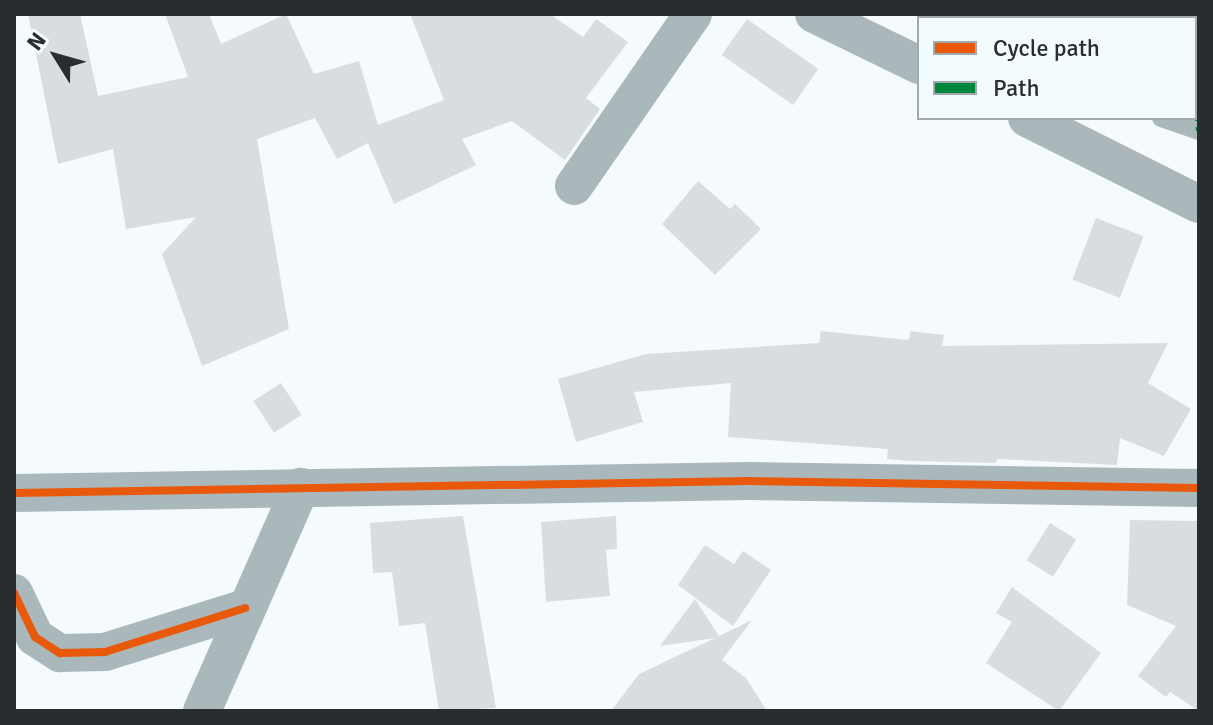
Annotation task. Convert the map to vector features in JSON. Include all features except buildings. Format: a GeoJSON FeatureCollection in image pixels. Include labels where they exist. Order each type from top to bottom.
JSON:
{"type":"FeatureCollection","features":[{"type":"Feature","properties":{"kind":"street"},"geometry":{"type":"LineString","coordinates":[[574,186],[693,14]]}},
{"type":"Feature","properties":{"kind":"street"},"geometry":{"type":"LineString","coordinates":[[814,14],[917,64]]}},
{"type":"Feature","properties":{"kind":"street"},"geometry":{"type":"LineString","coordinates":[[1033,120],[1199,204]]}},
{"type":"Feature","properties":{"kind":"street"},"geometry":{"type":"LineString","coordinates":[[14,493],[749,481],[1199,488]]}},
{"type":"Feature","properties":{"kind":"street"},"geometry":{"type":"LineString","coordinates":[[202,711],[301,487]]}},
{"type":"Feature","properties":{"kind":"street"},"geometry":{"type":"LineString","coordinates":[[14,593],[35,637],[60,653],[105,652],[245,608]]}},
{"type":"Feature","properties":{"kind":"lane"},"geometry":{"type":"LineString","coordinates":[[1167,120],[1199,131]]}},
{"type":"Feature","properties":{"kind":"marked path"},"geometry":{"type":"LineString","coordinates":[[1197,111],[1199,131]]}},
{"type":"Feature","properties":{"kind":"cycle path"},"geometry":{"type":"LineString","coordinates":[[14,493],[749,481],[1199,488]]}},
{"type":"Feature","properties":{"kind":"cycle path"},"geometry":{"type":"LineString","coordinates":[[14,593],[35,637],[60,653],[105,652],[245,608]]}}]}
